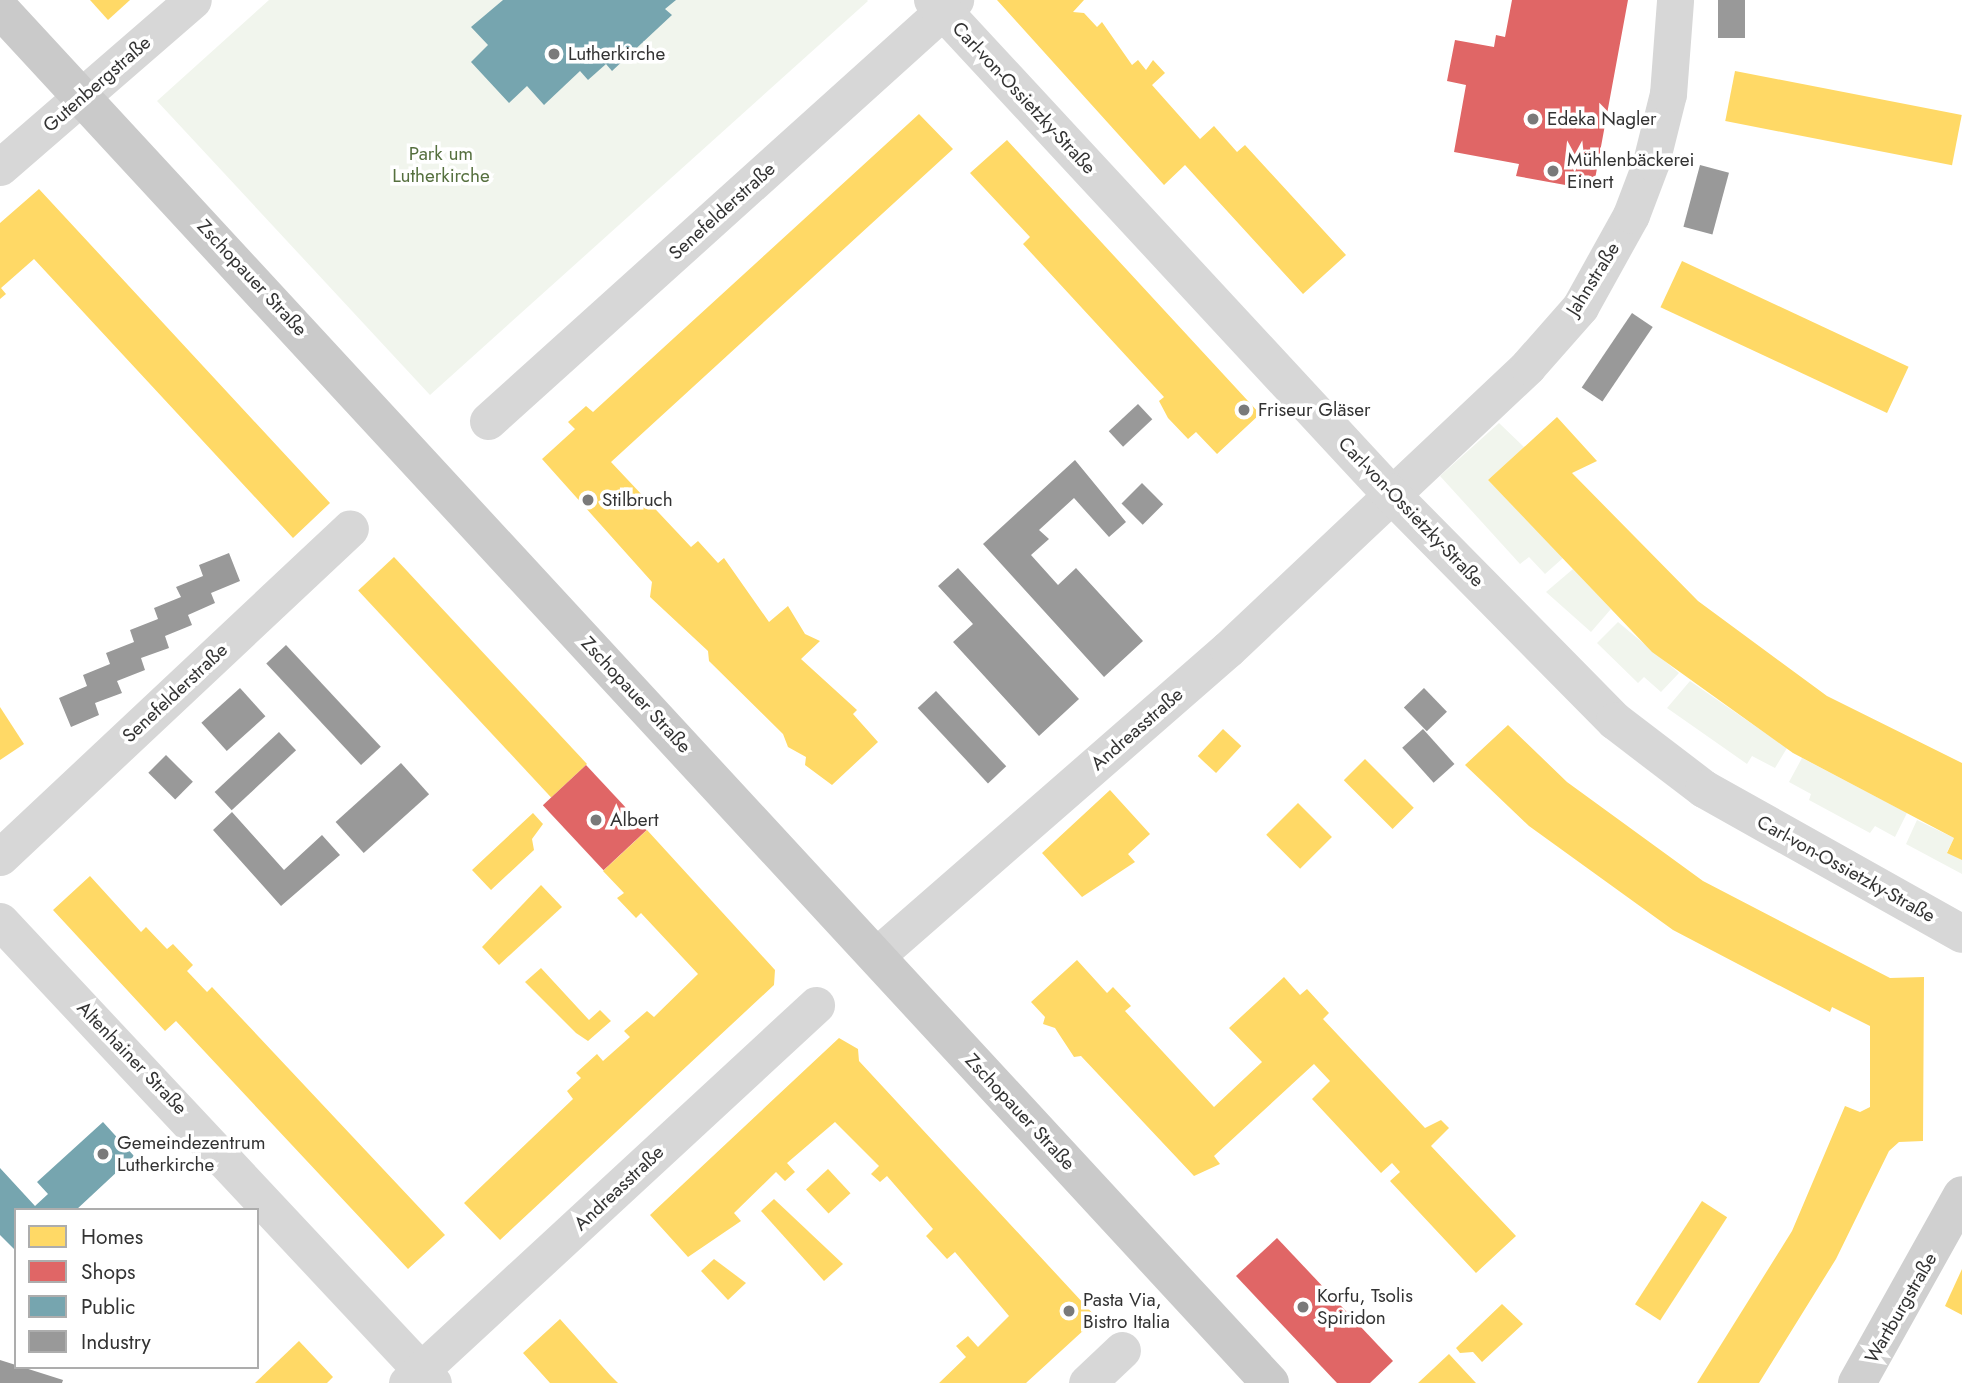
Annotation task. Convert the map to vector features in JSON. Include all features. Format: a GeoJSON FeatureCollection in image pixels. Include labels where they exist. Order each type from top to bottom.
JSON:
{"type":"FeatureCollection","features":[{"type":"Feature","properties":{"kind":"main road","name":"Zschopauer Straße"},"geometry":{"type":"LineString","coordinates":[[0,9],[83,95],[1270,1383]]}},
{"type":"Feature","properties":{"kind":"main road","name":"Wartburgstraße"},"geometry":{"type":"LineString","coordinates":[[1857,1383],[1962,1195]]}},
{"type":"Feature","properties":{"kind":"street","name":"Gutenbergstraße"},"geometry":{"type":"LineString","coordinates":[[0,167],[193,0]]}},
{"type":"Feature","properties":{"kind":"street","name":"Jahnstraße"},"geometry":{"type":"LineString","coordinates":[[1389,492],[1528,366],[1580,307],[1632,215],[1651,162],[1668,94],[1675,0]]}},
{"type":"Feature","properties":{"kind":"street","name":"Carl-von-Ossietzky-Straße"},"geometry":{"type":"LineString","coordinates":[[944,4],[1389,492],[1615,721],[1704,789],[1962,934]]}},
{"type":"Feature","properties":{"kind":"street","name":"Senefelderstraße"},"geometry":{"type":"LineString","coordinates":[[488,421],[944,4]]}},
{"type":"Feature","properties":{"kind":"street","name":"Andreasstraße"},"geometry":{"type":"LineString","coordinates":[[876,956],[1228,649],[1389,492]]}},
{"type":"Feature","properties":{"kind":"street","name":"Senefelderstraße"},"geometry":{"type":"LineString","coordinates":[[0,857],[350,528]]}},
{"type":"Feature","properties":{"kind":"street","name":"Altenhainer Straße"},"geometry":{"type":"LineString","coordinates":[[0,921],[420,1379]]}},
{"type":"Feature","properties":{"kind":"street","name":"Andreasstraße"},"geometry":{"type":"LineString","coordinates":[[420,1379],[816,1005]]}},
{"type":"Feature","properties":{"kind":"street"},"geometry":{"type":"LineString","coordinates":[[1087,1383],[1122,1350]]}},
{"type":"Feature","properties":{"kind":"green space","name":"Park um Lutherkirche"},"geometry":{"type":"Polygon","coordinates":[[[269,0],[868,1],[430,395],[157,101],[269,0]]]}},
{"type":"Feature","properties":{"kind":"green space"},"geometry":{"type":"Polygon","coordinates":[[[1499,423],[1524,447],[1488,480],[1563,558],[1545,574],[1529,557],[1520,564],[1440,476],[1499,423]]]}},
{"type":"Feature","properties":{"kind":"green space"},"geometry":{"type":"Polygon","coordinates":[[[1573,569],[1611,609],[1591,632],[1546,592],[1573,569]]]}},
{"type":"Feature","properties":{"kind":"green space"},"geometry":{"type":"Polygon","coordinates":[[[1618,622],[1679,673],[1661,692],[1644,677],[1638,683],[1597,643],[1618,622]]]}},
{"type":"Feature","properties":{"kind":"green space"},"geometry":{"type":"Polygon","coordinates":[[[1690,681],[1787,748],[1775,768],[1752,756],[1747,764],[1667,708],[1690,681]]]}},
{"type":"Feature","properties":{"kind":"green space"},"geometry":{"type":"Polygon","coordinates":[[[1802,758],[1907,813],[1895,837],[1875,826],[1870,833],[1809,800],[1811,794],[1789,782],[1802,758]]]}},
{"type":"Feature","properties":{"kind":"green space"},"geometry":{"type":"Polygon","coordinates":[[[1917,820],[1954,838],[1947,852],[1962,860],[1962,874],[1906,844],[1917,820]]]}},
{"type":"Feature","properties":{"kind":"building: Homes"},"geometry":{"type":"Polygon","coordinates":[[[90,0],[130,0],[108,20],[90,0]]]}},
{"type":"Feature","properties":{"kind":"building: Homes"},"geometry":{"type":"Polygon","coordinates":[[[997,0],[1084,0],[1073,12],[1084,13],[1097,27],[1102,22],[1132,65],[1138,60],[1146,70],[1153,60],[1165,73],[1152,85],[1200,139],[1214,126],[1237,152],[1245,145],[1346,255],[1303,294],[1185,165],[1164,185],[997,0]]]}},
{"type":"Feature","properties":{"kind":"building: Homes"},"geometry":{"type":"Polygon","coordinates":[[[1735,71],[1962,115],[1952,165],[1725,121],[1735,71]]]}},
{"type":"Feature","properties":{"kind":"building: Homes"},"geometry":{"type":"Polygon","coordinates":[[[919,114],[953,149],[611,462],[691,547],[698,541],[718,563],[724,558],[769,622],[788,606],[805,634],[820,641],[801,659],[857,710],[853,714],[878,742],[832,785],[805,765],[806,757],[788,747],[783,734],[709,661],[708,651],[650,597],[652,582],[542,459],[575,429],[568,422],[586,406],[593,412],[919,114]]]}},
{"type":"Feature","properties":{"kind":"building: Homes"},"geometry":{"type":"Polygon","coordinates":[[[1007,140],[1260,414],[1217,454],[1196,432],[1188,439],[1168,418],[1159,401],[1164,397],[1023,244],[1030,237],[970,173],[1007,140]]]}},
{"type":"Feature","properties":{"kind":"building: Homes"},"geometry":{"type":"Polygon","coordinates":[[[39,189],[330,503],[293,538],[34,259],[1,288],[6,294],[0,299],[0,223],[39,189]]]}},
{"type":"Feature","properties":{"kind":"building: Homes"},"geometry":{"type":"Polygon","coordinates":[[[1682,261],[1909,367],[1887,413],[1660,307],[1682,261]]]}},
{"type":"Feature","properties":{"kind":"building: Homes"},"geometry":{"type":"Polygon","coordinates":[[[1557,417],[1597,461],[1572,473],[1698,601],[1827,696],[1962,763],[1962,860],[1947,853],[1954,838],[1793,753],[1652,652],[1488,480],[1557,417]]]}},
{"type":"Feature","properties":{"kind":"building: Homes"},"geometry":{"type":"Polygon","coordinates":[[[394,557],[587,764],[551,797],[358,590],[394,557]]]}},
{"type":"Feature","properties":{"kind":"building: Homes"},"geometry":{"type":"Polygon","coordinates":[[[0,707],[24,744],[0,760],[0,707]]]}},
{"type":"Feature","properties":{"kind":"building: Homes"},"geometry":{"type":"Polygon","coordinates":[[[1508,725],[1567,782],[1703,881],[1890,978],[1924,977],[1923,1141],[1899,1142],[1889,1151],[1836,1259],[1759,1383],[1697,1383],[1792,1231],[1845,1106],[1860,1112],[1870,1107],[1870,1026],[1832,1007],[1830,1012],[1673,930],[1529,826],[1465,765],[1508,725]]]}},
{"type":"Feature","properties":{"kind":"building: Homes"},"geometry":{"type":"Polygon","coordinates":[[[1223,729],[1241,746],[1216,773],[1198,756],[1223,729]]]}},
{"type":"Feature","properties":{"kind":"building: Homes"},"geometry":{"type":"Polygon","coordinates":[[[1365,759],[1414,808],[1393,829],[1344,780],[1365,759]]]}},
{"type":"Feature","properties":{"kind":"building: Homes"},"geometry":{"type":"Polygon","coordinates":[[[1110,790],[1150,834],[1128,854],[1135,862],[1082,897],[1042,853],[1110,790]]]}},
{"type":"Feature","properties":{"kind":"building: Homes"},"geometry":{"type":"Polygon","coordinates":[[[1298,803],[1332,837],[1300,869],[1266,835],[1298,803]]]}},
{"type":"Feature","properties":{"kind":"building: Homes"},"geometry":{"type":"Polygon","coordinates":[[[533,813],[543,824],[532,839],[534,850],[491,890],[472,870],[533,813]]]}},
{"type":"Feature","properties":{"kind":"building: Homes"},"geometry":{"type":"Polygon","coordinates":[[[647,830],[775,970],[774,985],[500,1240],[464,1203],[573,1099],[567,1091],[581,1078],[576,1073],[597,1054],[603,1061],[630,1037],[624,1031],[647,1011],[654,1017],[698,974],[641,913],[636,918],[617,898],[624,893],[603,871],[647,830]]]}},
{"type":"Feature","properties":{"kind":"building: Homes"},"geometry":{"type":"Polygon","coordinates":[[[90,876],[141,932],[146,927],[167,949],[173,944],[193,965],[187,971],[207,992],[212,987],[445,1235],[408,1269],[176,1021],[165,1031],[53,910],[90,876]]]}},
{"type":"Feature","properties":{"kind":"building: Homes"},"geometry":{"type":"Polygon","coordinates":[[[541,885],[562,907],[499,965],[482,947],[541,885]]]}},
{"type":"Feature","properties":{"kind":"building: Homes"},"geometry":{"type":"Polygon","coordinates":[[[1077,960],[1107,993],[1113,987],[1131,1006],[1125,1011],[1214,1107],[1262,1062],[1229,1028],[1284,977],[1300,995],[1307,989],[1329,1013],[1323,1019],[1425,1128],[1441,1120],[1449,1128],[1431,1146],[1516,1236],[1476,1273],[1390,1181],[1400,1172],[1392,1163],[1381,1173],[1312,1099],[1330,1081],[1314,1064],[1214,1156],[1220,1164],[1194,1176],[1081,1056],[1074,1057],[1055,1028],[1043,1024],[1045,1017],[1031,1002],[1077,960]]]}},
{"type":"Feature","properties":{"kind":"building: Homes"},"geometry":{"type":"Polygon","coordinates":[[[541,968],[589,1020],[600,1010],[611,1021],[588,1041],[576,1033],[525,982],[541,968]]]}},
{"type":"Feature","properties":{"kind":"building: Homes"},"geometry":{"type":"Polygon","coordinates":[[[839,1038],[858,1049],[859,1061],[1097,1318],[1026,1383],[939,1383],[966,1357],[956,1346],[968,1336],[978,1347],[1009,1316],[955,1252],[947,1259],[926,1236],[933,1229],[887,1176],[880,1182],[871,1174],[879,1166],[835,1122],[787,1163],[795,1172],[785,1181],[776,1172],[734,1213],[741,1221],[688,1257],[650,1215],[839,1038]]]}},
{"type":"Feature","properties":{"kind":"building: Homes"},"geometry":{"type":"Polygon","coordinates":[[[828,1169],[851,1193],[829,1214],[806,1189],[828,1169]]]}},
{"type":"Feature","properties":{"kind":"building: Homes"},"geometry":{"type":"Polygon","coordinates":[[[774,1199],[843,1264],[824,1281],[761,1211],[774,1199]]]}},
{"type":"Feature","properties":{"kind":"building: Homes"},"geometry":{"type":"Polygon","coordinates":[[[1702,1201],[1727,1217],[1660,1320],[1635,1304],[1702,1201]]]}},
{"type":"Feature","properties":{"kind":"building: Homes"},"geometry":{"type":"Polygon","coordinates":[[[714,1259],[746,1283],[728,1300],[701,1271],[714,1259]]]}},
{"type":"Feature","properties":{"kind":"building: Homes"},"geometry":{"type":"Polygon","coordinates":[[[1962,1269],[1962,1315],[1945,1306],[1962,1269]]]}},
{"type":"Feature","properties":{"kind":"building: Homes"},"geometry":{"type":"Polygon","coordinates":[[[1502,1304],[1523,1324],[1482,1362],[1473,1352],[1460,1353],[1456,1348],[1502,1304]]]}},
{"type":"Feature","properties":{"kind":"building: Homes"},"geometry":{"type":"Polygon","coordinates":[[[560,1319],[618,1383],[550,1383],[523,1353],[560,1319]]]}},
{"type":"Feature","properties":{"kind":"building: Homes"},"geometry":{"type":"Polygon","coordinates":[[[299,1341],[333,1377],[327,1383],[255,1383],[299,1341]]]}},
{"type":"Feature","properties":{"kind":"building: Homes"},"geometry":{"type":"Polygon","coordinates":[[[1449,1354],[1476,1383],[1418,1383],[1449,1354]]]}},
{"type":"Feature","properties":{"kind":"building: Shops","name":"Edeka Nagler"},"geometry":{"type":"Polygon","coordinates":[[[1512,0],[1628,0],[1593,190],[1516,176],[1519,164],[1454,152],[1466,85],[1447,81],[1455,40],[1494,47],[1496,35],[1505,37],[1512,0]]]}},
{"type":"Feature","properties":{"kind":"building: Shops"},"geometry":{"type":"Polygon","coordinates":[[[586,765],[647,830],[604,870],[543,805],[586,765]]]}},
{"type":"Feature","properties":{"kind":"building: Shops"},"geometry":{"type":"Polygon","coordinates":[[[1277,1238],[1393,1361],[1370,1383],[1337,1383],[1236,1276],[1277,1238]]]}},
{"type":"Feature","properties":{"kind":"building: Public","name":"Lutherkirche"},"geometry":{"type":"Polygon","coordinates":[[[503,0],[676,0],[665,9],[672,15],[612,71],[606,64],[588,80],[580,71],[544,105],[527,86],[509,103],[471,62],[488,45],[471,27],[503,0]]]}},
{"type":"Feature","properties":{"kind":"building: Public"},"geometry":{"type":"Polygon","coordinates":[[[103,1122],[134,1156],[78,1208],[14,1208],[14,1249],[0,1235],[0,1168],[35,1206],[48,1194],[37,1182],[103,1122]]]}},
{"type":"Feature","properties":{"kind":"building: Industry"},"geometry":{"type":"Polygon","coordinates":[[[1718,0],[1745,0],[1745,38],[1718,38],[1718,0]]]}},
{"type":"Feature","properties":{"kind":"building: Industry"},"geometry":{"type":"Polygon","coordinates":[[[1700,165],[1729,173],[1712,235],[1683,227],[1700,165]]]}},
{"type":"Feature","properties":{"kind":"building: Industry"},"geometry":{"type":"Polygon","coordinates":[[[1632,313],[1653,327],[1602,402],[1582,388],[1632,313]]]}},
{"type":"Feature","properties":{"kind":"building: Industry"},"geometry":{"type":"Polygon","coordinates":[[[1138,404],[1152,419],[1123,447],[1109,431],[1138,404]]]}},
{"type":"Feature","properties":{"kind":"building: Industry"},"geometry":{"type":"Polygon","coordinates":[[[1075,460],[1126,522],[1109,537],[1074,498],[1039,530],[1049,539],[1031,555],[1058,585],[1076,568],[1143,641],[1104,677],[983,544],[1075,460]]]}},
{"type":"Feature","properties":{"kind":"building: Industry"},"geometry":{"type":"Polygon","coordinates":[[[1142,483],[1163,504],[1143,525],[1121,504],[1142,483]]]}},
{"type":"Feature","properties":{"kind":"building: Industry"},"geometry":{"type":"Polygon","coordinates":[[[229,553],[240,581],[211,593],[215,603],[188,615],[192,625],[165,636],[169,648],[141,658],[145,670],[117,681],[122,693],[95,703],[99,715],[71,727],[59,698],[87,686],[83,675],[110,664],[106,653],[134,642],[130,630],[158,619],[154,608],[181,597],[176,587],[203,576],[199,565],[229,553]]]}},
{"type":"Feature","properties":{"kind":"building: Industry"},"geometry":{"type":"Polygon","coordinates":[[[958,568],[1079,699],[1039,736],[953,642],[973,624],[938,586],[958,568]]]}},
{"type":"Feature","properties":{"kind":"building: Industry"},"geometry":{"type":"Polygon","coordinates":[[[286,645],[381,747],[361,765],[266,663],[286,645]]]}},
{"type":"Feature","properties":{"kind":"building: Industry"},"geometry":{"type":"Polygon","coordinates":[[[240,688],[265,716],[227,751],[201,723],[240,688]]]}},
{"type":"Feature","properties":{"kind":"building: Industry"},"geometry":{"type":"Polygon","coordinates":[[[1424,688],[1447,712],[1427,731],[1404,707],[1424,688]]]}},
{"type":"Feature","properties":{"kind":"building: Industry"},"geometry":{"type":"Polygon","coordinates":[[[936,691],[1006,766],[988,783],[918,708],[936,691]]]}},
{"type":"Feature","properties":{"kind":"building: Industry"},"geometry":{"type":"Polygon","coordinates":[[[1423,729],[1454,764],[1434,783],[1402,748],[1423,729]]]}},
{"type":"Feature","properties":{"kind":"building: Industry"},"geometry":{"type":"Polygon","coordinates":[[[279,732],[296,750],[232,810],[215,792],[279,732]]]}},
{"type":"Feature","properties":{"kind":"building: Industry"},"geometry":{"type":"Polygon","coordinates":[[[166,755],[193,782],[175,800],[148,773],[166,755]]]}},
{"type":"Feature","properties":{"kind":"building: Industry"},"geometry":{"type":"Polygon","coordinates":[[[401,763],[429,794],[364,853],[336,822],[401,763]]]}},
{"type":"Feature","properties":{"kind":"building: Industry"},"geometry":{"type":"Polygon","coordinates":[[[232,812],[284,870],[322,835],[340,855],[281,906],[213,830],[232,812]]]}},
{"type":"Feature","properties":{"kind":"building: Industry"},"geometry":{"type":"Polygon","coordinates":[[[0,1360],[14,1364],[14,1369],[28,1369],[63,1380],[62,1383],[0,1383],[0,1360]]]}},
{"type":"Feature","properties":{"kind":"place","name":"Lutherkirche"},"geometry":{"type":"Point","coordinates":[554,54]}},
{"type":"Feature","properties":{"kind":"place","name":"Edeka Nagler"},"geometry":{"type":"Point","coordinates":[1533,119]}},
{"type":"Feature","properties":{"kind":"place","name":"Mühlenbäckerei Einert"},"geometry":{"type":"Point","coordinates":[1553,171]}},
{"type":"Feature","properties":{"kind":"place","name":"Friseur Gläser"},"geometry":{"type":"Point","coordinates":[1244,410]}},
{"type":"Feature","properties":{"kind":"place","name":"Stilbruch"},"geometry":{"type":"Point","coordinates":[588,500]}},
{"type":"Feature","properties":{"kind":"place","name":"Albert"},"geometry":{"type":"Point","coordinates":[596,820]}},
{"type":"Feature","properties":{"kind":"place","name":"Gemeindezentrum Lutherkirche"},"geometry":{"type":"Point","coordinates":[103,1154]}},
{"type":"Feature","properties":{"kind":"place","name":"Korfu, Tsolis Spiridon"},"geometry":{"type":"Point","coordinates":[1303,1307]}},
{"type":"Feature","properties":{"kind":"place","name":"Pasta Via, Bistro Italia"},"geometry":{"type":"Point","coordinates":[1069,1311]}}]}
